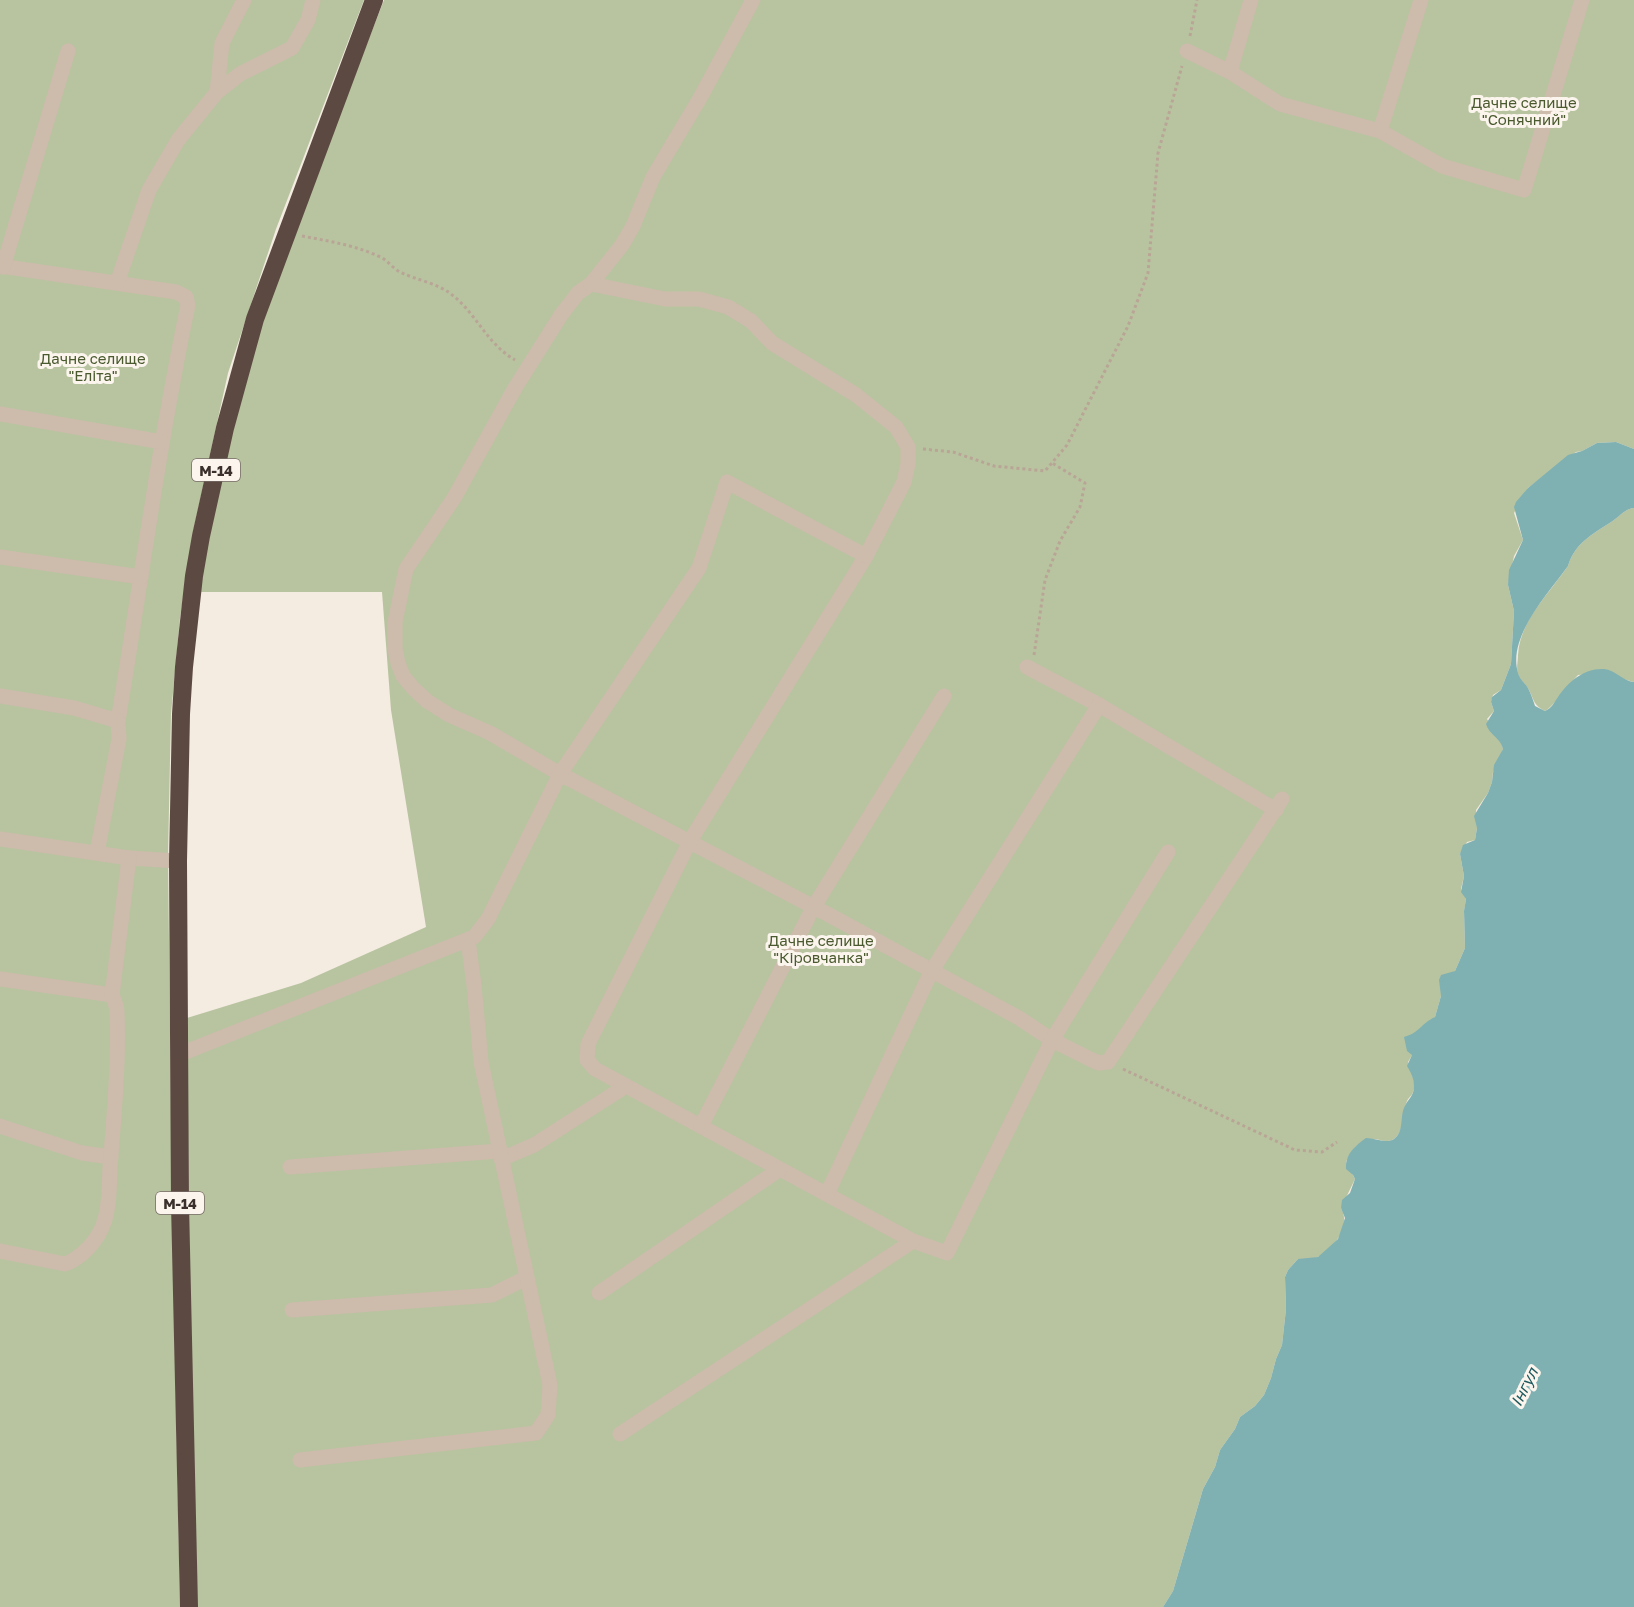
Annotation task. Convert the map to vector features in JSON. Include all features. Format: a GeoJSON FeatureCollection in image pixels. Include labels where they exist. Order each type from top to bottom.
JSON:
{"type":"FeatureCollection","features":[{"type":"Feature","properties":{"kind":"highway","name":"М-14"},"geometry":{"type":"LineString","coordinates":[[189,1607],[178,1055],[178,861],[184,667],[194,576],[238,376],[255,319],[374,0]]}},
{"type":"Feature","properties":{"kind":"lane"},"geometry":{"type":"LineString","coordinates":[[218,92],[222,44],[244,0]]}},
{"type":"Feature","properties":{"kind":"lane"},"geometry":{"type":"LineString","coordinates":[[117,283],[149,190],[178,140],[218,92],[240,74],[292,48],[308,20],[313,0]]}},
{"type":"Feature","properties":{"kind":"lane"},"geometry":{"type":"LineString","coordinates":[[753,0],[700,98],[653,177],[633,226],[622,245],[591,284],[571,302],[529,366],[454,498],[406,569],[395,622],[395,649],[403,676],[412,688],[427,701],[449,715],[490,733],[560,774],[690,841],[1019,1018],[1052,1040],[1099,1063],[1108,1062],[1279,805],[1030,668]]}},
{"type":"Feature","properties":{"kind":"lane"},"geometry":{"type":"LineString","coordinates":[[1230,72],[1251,0]]}},
{"type":"Feature","properties":{"kind":"lane"},"geometry":{"type":"LineString","coordinates":[[1380,131],[1422,0]]}},
{"type":"Feature","properties":{"kind":"lane"},"geometry":{"type":"LineString","coordinates":[[1187,51],[1230,72],[1280,104],[1380,131],[1442,166],[1524,190],[1582,0]]}},
{"type":"Feature","properties":{"kind":"lane"},"geometry":{"type":"LineString","coordinates":[[68,51],[2,267],[176,292],[186,297],[188,305],[162,442],[118,721],[119,739],[97,852]]}},
{"type":"Feature","properties":{"kind":"lane"},"geometry":{"type":"LineString","coordinates":[[591,284],[664,299],[699,299],[728,307],[740,313],[758,327],[772,343],[856,395],[896,428],[908,447],[908,464],[904,482],[866,556],[690,841],[588,1044],[587,1060],[595,1069],[913,1241],[947,1253],[1052,1040],[1168,852]]}},
{"type":"Feature","properties":{"kind":"lane"},"geometry":{"type":"LineString","coordinates":[[0,414],[162,442]]}},
{"type":"Feature","properties":{"kind":"lane"},"geometry":{"type":"LineString","coordinates":[[178,1055],[474,937],[488,919],[560,774],[699,567],[727,482],[866,556]]}},
{"type":"Feature","properties":{"kind":"lane"},"geometry":{"type":"LineString","coordinates":[[0,557],[141,578]]}},
{"type":"Feature","properties":{"kind":"lane"},"geometry":{"type":"LineString","coordinates":[[0,696],[74,708],[118,721]]}},
{"type":"Feature","properties":{"kind":"lane"},"geometry":{"type":"LineString","coordinates":[[701,1126],[813,908],[944,696]]}},
{"type":"Feature","properties":{"kind":"lane"},"geometry":{"type":"LineString","coordinates":[[827,1194],[931,972],[1099,705]]}},
{"type":"Feature","properties":{"kind":"lane"},"geometry":{"type":"LineString","coordinates":[[0,839],[129,858],[178,861]]}},
{"type":"Feature","properties":{"kind":"lane"},"geometry":{"type":"LineString","coordinates":[[0,1251],[42,1261],[64,1263],[83,1252],[97,1236],[104,1223],[111,1157],[117,1009],[112,994],[129,858]]}},
{"type":"Feature","properties":{"kind":"lane"},"geometry":{"type":"LineString","coordinates":[[300,1460],[536,1433],[548,1415],[550,1385],[481,1062],[468,940]]}},
{"type":"Feature","properties":{"kind":"lane"},"geometry":{"type":"LineString","coordinates":[[0,979],[112,994]]}},
{"type":"Feature","properties":{"kind":"lane"},"geometry":{"type":"LineString","coordinates":[[290,1167],[500,1155],[534,1145],[626,1086]]}},
{"type":"Feature","properties":{"kind":"lane"},"geometry":{"type":"LineString","coordinates":[[0,1126],[82,1153],[111,1157]]}},
{"type":"Feature","properties":{"kind":"lane"},"geometry":{"type":"LineString","coordinates":[[599,1293],[780,1169]]}},
{"type":"Feature","properties":{"kind":"lane"},"geometry":{"type":"LineString","coordinates":[[620,1434],[913,1241]]}},
{"type":"Feature","properties":{"kind":"lane"},"geometry":{"type":"LineString","coordinates":[[292,1310],[492,1295],[526,1278]]}},
{"type":"Feature","properties":{"kind":"path"},"geometry":{"type":"LineString","coordinates":[[908,447],[953,452],[994,466],[1045,471],[1066,445],[1128,326],[1148,273],[1158,153],[1187,51],[1197,0]]}},
{"type":"Feature","properties":{"kind":"path"},"geometry":{"type":"LineString","coordinates":[[286,233],[348,245],[381,257],[399,272],[450,293],[474,317],[485,335],[499,350],[529,366]]}},
{"type":"Feature","properties":{"kind":"path"},"geometry":{"type":"LineString","coordinates":[[1030,668],[1045,580],[1060,541],[1080,507],[1085,483],[1052,463]]}},
{"type":"Feature","properties":{"kind":"path"},"geometry":{"type":"LineString","coordinates":[[1108,1062],[1295,1150],[1322,1152],[1337,1142]]}},
{"type":"Feature","properties":{"kind":"green space","name":"Дачне селище \"Еліта\""},"geometry":{"type":"Polygon","coordinates":[[[0,0],[364,0],[276,229],[228,373],[193,532],[180,618],[171,714],[168,855],[180,1607],[0,1607],[0,0]]]}},
{"type":"Feature","properties":{"kind":"green space"},"geometry":{"type":"Polygon","coordinates":[[[384,0],[1634,0],[1634,449],[1616,442],[1597,443],[1576,452],[1528,488],[1514,513],[1523,540],[1514,556],[1508,585],[1514,611],[1511,664],[1501,690],[1493,695],[1491,702],[1494,711],[1487,719],[1502,743],[1503,749],[1493,772],[1488,793],[1476,810],[1475,840],[1467,842],[1460,854],[1464,876],[1461,889],[1466,899],[1465,948],[1455,971],[1441,984],[1441,996],[1435,1017],[1408,1062],[1414,1089],[1405,1106],[1399,1133],[1389,1141],[1368,1139],[1353,1150],[1346,1162],[1355,1179],[1341,1208],[1344,1221],[1340,1236],[1324,1253],[1316,1258],[1298,1259],[1288,1270],[1285,1277],[1286,1309],[1282,1345],[1271,1378],[1264,1395],[1255,1406],[1240,1417],[1235,1429],[1220,1450],[1215,1467],[1203,1489],[1173,1591],[1163,1607],[197,1607],[190,1349],[187,1018],[301,983],[426,927],[391,710],[382,592],[200,592],[218,488],[253,352],[292,238],[384,0]]]}},
{"type":"Feature","properties":{"kind":"green space"},"geometry":{"type":"Polygon","coordinates":[[[1634,508],[1634,682],[1611,672],[1578,675],[1545,711],[1536,705],[1518,674],[1518,655],[1524,630],[1581,544],[1626,511],[1634,508]]]}},
{"type":"Feature","properties":{"kind":"water","name":"Інгул"},"geometry":{"type":"Polygon","coordinates":[[[1616,442],[1634,449],[1634,508],[1593,534],[1575,551],[1568,566],[1541,602],[1524,630],[1518,644],[1516,659],[1518,673],[1528,688],[1535,706],[1545,711],[1572,681],[1583,673],[1604,669],[1634,682],[1634,1607],[1163,1607],[1173,1591],[1203,1489],[1215,1467],[1220,1450],[1235,1429],[1240,1417],[1255,1406],[1264,1395],[1271,1378],[1282,1345],[1286,1309],[1285,1277],[1288,1270],[1298,1259],[1318,1257],[1338,1239],[1345,1218],[1341,1208],[1342,1200],[1350,1193],[1355,1179],[1346,1169],[1347,1159],[1352,1151],[1366,1138],[1388,1141],[1397,1136],[1401,1128],[1404,1108],[1414,1087],[1413,1078],[1407,1066],[1412,1055],[1407,1051],[1404,1037],[1414,1033],[1435,1017],[1441,996],[1439,980],[1441,975],[1455,971],[1465,948],[1466,899],[1461,892],[1464,876],[1460,854],[1463,845],[1475,840],[1477,828],[1474,816],[1488,793],[1494,765],[1503,749],[1486,724],[1494,711],[1492,697],[1501,690],[1511,664],[1514,611],[1508,585],[1509,570],[1523,540],[1514,507],[1528,488],[1568,455],[1597,443],[1616,442]]]}},
{"type":"Feature","properties":{"kind":"park label","name":"Дачне селище \"Сонячний\""},"geometry":{"type":"Point","coordinates":[1524,110]}},
{"type":"Feature","properties":{"kind":"park label","name":"Дачне селище \"Кіровчанка\""},"geometry":{"type":"Point","coordinates":[821,948]}}]}
